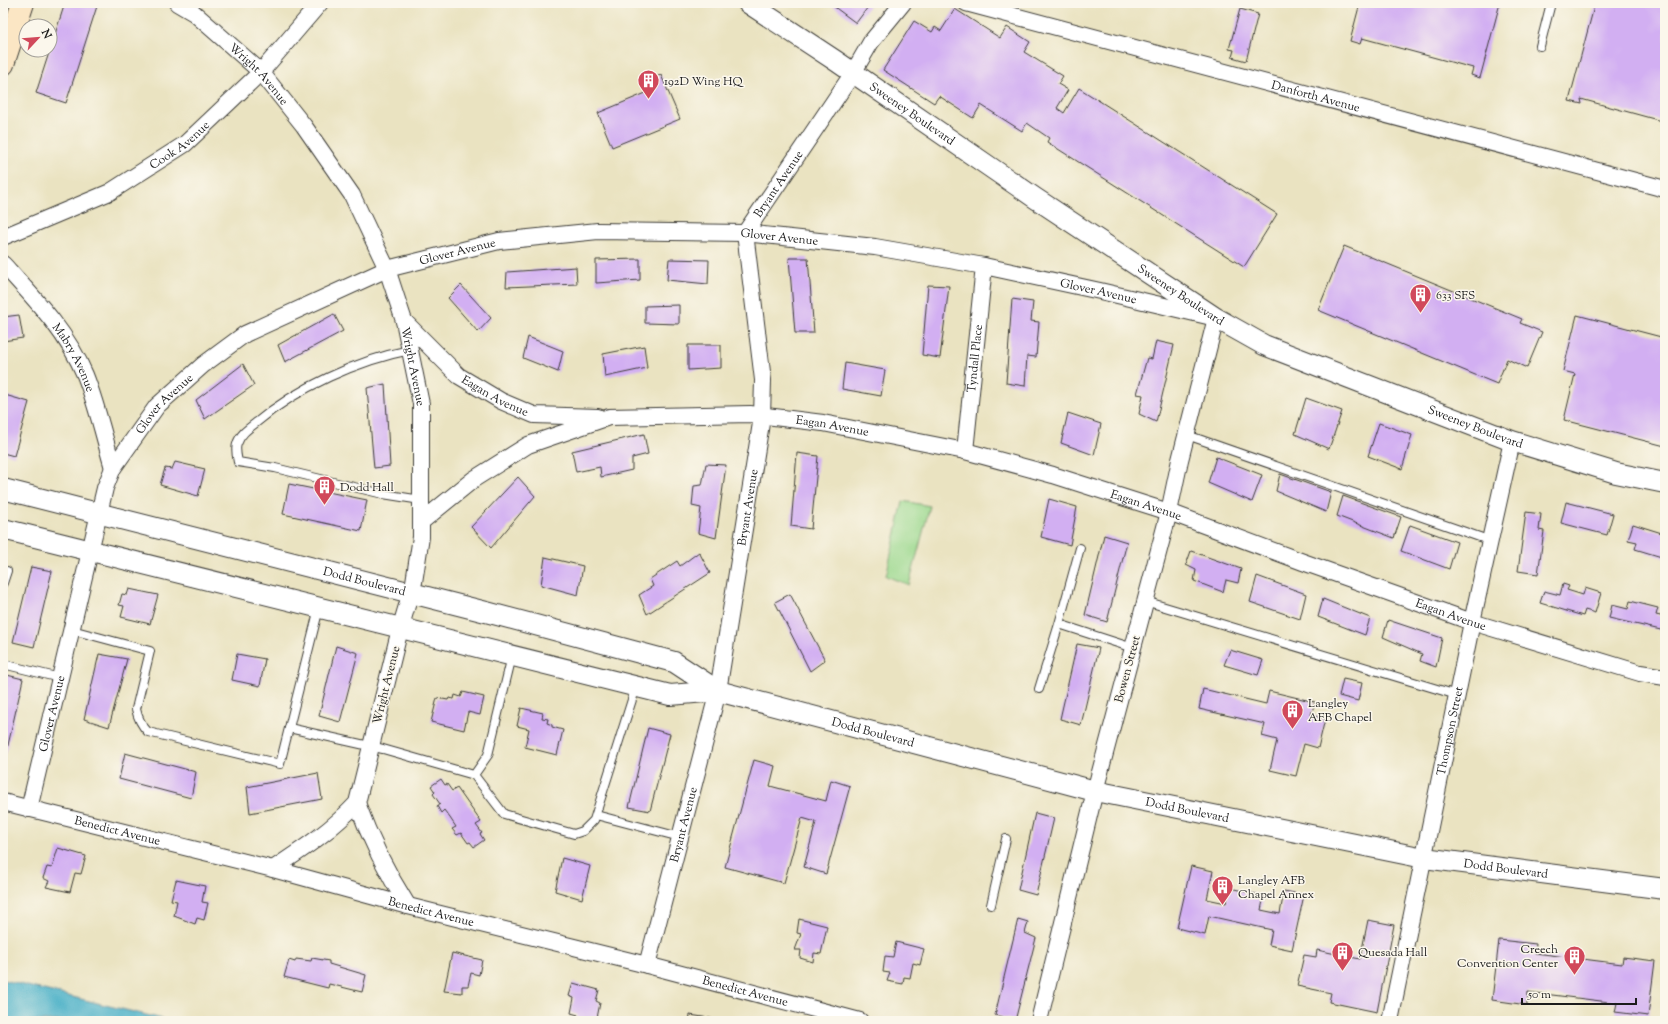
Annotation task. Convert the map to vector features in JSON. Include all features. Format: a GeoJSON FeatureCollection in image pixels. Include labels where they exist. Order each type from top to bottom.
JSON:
{"type":"FeatureCollection","features":[{"type":"Feature","properties":{"kind":"main road"},"geometry":{"type":"LineString","coordinates":[[3,64],[23,3]]}},
{"type":"Feature","properties":{"kind":"street","name":"Wright Avenue"},"geometry":{"type":"LineString","coordinates":[[177,3],[194,13],[261,72],[304,126],[352,196],[387,269],[404,321],[421,404],[421,537],[410,594],[370,746],[357,802]]}},
{"type":"Feature","properties":{"kind":"street","name":"Cook Avenue"},"geometry":{"type":"LineString","coordinates":[[3,237],[110,192],[186,144],[261,72],[320,3]]}},
{"type":"Feature","properties":{"kind":"street","name":"Sweeney Boulevard"},"geometry":{"type":"LineString","coordinates":[[748,3],[1042,203],[1216,318],[1264,345],[1512,441],[1616,473],[1665,483]]}},
{"type":"Feature","properties":{"kind":"street"},"geometry":{"type":"LineString","coordinates":[[853,73],[871,42],[903,3]]}},
{"type":"Feature","properties":{"kind":"street","name":"Danforth Avenue"},"geometry":{"type":"LineString","coordinates":[[966,3],[1665,189]]}},
{"type":"Feature","properties":{"kind":"street","name":"Bryant Avenue"},"geometry":{"type":"LineString","coordinates":[[647,965],[718,691],[762,416],[763,380],[745,233],[853,73]]}},
{"type":"Feature","properties":{"kind":"street","name":"Glover Avenue"},"geometry":{"type":"LineString","coordinates":[[30,809],[105,488],[113,468],[157,406],[203,365],[246,334],[387,269],[499,241],[598,230],[745,233],[874,247],[984,266],[1216,318]]}},
{"type":"Feature","properties":{"kind":"street","name":"Mabry Avenue"},"geometry":{"type":"LineString","coordinates":[[3,264],[56,324],[71,347],[84,373],[95,401],[113,468]]}},
{"type":"Feature","properties":{"kind":"street","name":"Tyndall Place"},"geometry":{"type":"LineString","coordinates":[[965,451],[984,266]]}},
{"type":"Feature","properties":{"kind":"street","name":"Bowen Street"},"geometry":{"type":"LineString","coordinates":[[1039,1021],[1095,791],[1169,512],[1186,435],[1216,318]]}},
{"type":"Feature","properties":{"kind":"street","name":"Eagan Avenue"},"geometry":{"type":"LineString","coordinates":[[404,321],[459,376],[501,401],[534,415],[609,417],[750,414],[823,423],[965,451],[1052,475],[1169,512],[1303,562],[1472,622],[1640,673],[1665,677]]}},
{"type":"Feature","properties":{"kind":"street","name":"Eagan Avenue"},"geometry":{"type":"LineString","coordinates":[[421,522],[474,479],[528,445],[609,417]]}},
{"type":"Feature","properties":{"kind":"street","name":"Thompson Street"},"geometry":{"type":"LineString","coordinates":[[1390,1021],[1472,622],[1512,441]]}},
{"type":"Feature","properties":{"kind":"street","name":"Dodd Boulevard"},"geometry":{"type":"LineString","coordinates":[[3,490],[674,662],[718,691],[1095,791],[1424,858],[1665,889]]}},
{"type":"Feature","properties":{"kind":"street","name":"Dodd Boulevard"},"geometry":{"type":"LineString","coordinates":[[3,529],[670,695],[718,691]]}},
{"type":"Feature","properties":{"kind":"street","name":"Benedict Avenue"},"geometry":{"type":"LineString","coordinates":[[3,802],[273,869],[408,906],[647,965],[860,1021]]}},
{"type":"Feature","properties":{"kind":"street"},"geometry":{"type":"LineString","coordinates":[[273,869],[312,843],[340,820],[357,802],[369,836],[392,880],[408,906]]}},
{"type":"Feature","properties":{"kind":"lane"},"geometry":{"type":"LineString","coordinates":[[1540,46],[1551,3]]}},
{"type":"Feature","properties":{"kind":"lane"},"geometry":{"type":"LineString","coordinates":[[410,350],[397,352],[333,375],[274,408],[242,435],[236,445],[238,462],[275,468],[383,494],[421,500]]}},
{"type":"Feature","properties":{"kind":"lane"},"geometry":{"type":"LineString","coordinates":[[1186,435],[1491,541]]}},
{"type":"Feature","properties":{"kind":"lane"},"geometry":{"type":"LineString","coordinates":[[1039,689],[1080,548]]}},
{"type":"Feature","properties":{"kind":"lane"},"geometry":{"type":"LineString","coordinates":[[3,583],[7,571]]}},
{"type":"Feature","properties":{"kind":"lane"},"geometry":{"type":"LineString","coordinates":[[1145,601],[1458,695]]}},
{"type":"Feature","properties":{"kind":"lane"},"geometry":{"type":"LineString","coordinates":[[72,630],[150,651],[136,709],[137,717],[141,725],[148,732],[280,764],[319,608]]}},
{"type":"Feature","properties":{"kind":"lane"},"geometry":{"type":"LineString","coordinates":[[1059,624],[1132,648]]}},
{"type":"Feature","properties":{"kind":"lane"},"geometry":{"type":"LineString","coordinates":[[474,775],[488,755],[512,656]]}},
{"type":"Feature","properties":{"kind":"lane"},"geometry":{"type":"LineString","coordinates":[[3,664],[60,678]]}},
{"type":"Feature","properties":{"kind":"lane"},"geometry":{"type":"LineString","coordinates":[[289,728],[370,746],[474,775],[504,814],[574,834],[583,831],[590,826],[594,820],[636,687]]}},
{"type":"Feature","properties":{"kind":"lane"},"geometry":{"type":"LineString","coordinates":[[596,815],[680,836]]}},
{"type":"Feature","properties":{"kind":"lane"},"geometry":{"type":"LineString","coordinates":[[991,905],[1006,839]]}},
{"type":"Feature","properties":{"kind":"green space"},"geometry":{"type":"Polygon","coordinates":[[[903,501],[930,506],[909,585],[886,576],[903,501]]]}},
{"type":"Feature","properties":{"kind":"water"},"geometry":{"type":"Polygon","coordinates":[[[3,980],[171,1021],[3,1021],[3,980]]]}},
{"type":"Feature","properties":{"kind":"building"},"geometry":{"type":"Polygon","coordinates":[[[65,3],[98,3],[66,103],[36,93],[47,58],[58,58],[58,25],[65,3]]]}},
{"type":"Feature","properties":{"kind":"building"},"geometry":{"type":"Polygon","coordinates":[[[829,3],[871,3],[856,23],[829,3]]]}},
{"type":"Feature","properties":{"kind":"building"},"geometry":{"type":"Polygon","coordinates":[[[1360,3],[1500,3],[1480,78],[1471,75],[1473,68],[1362,38],[1360,44],[1350,41],[1360,3]]]}},
{"type":"Feature","properties":{"kind":"building"},"geometry":{"type":"Polygon","coordinates":[[[1595,3],[1665,3],[1665,122],[1581,99],[1582,104],[1569,101],[1595,3]]]}},
{"type":"Feature","properties":{"kind":"building"},"geometry":{"type":"Polygon","coordinates":[[[955,9],[1000,38],[1007,27],[1030,42],[1024,52],[1063,76],[1058,84],[1068,90],[1057,108],[1064,113],[1079,88],[1277,214],[1244,267],[1047,142],[1049,138],[1027,123],[1022,131],[981,105],[973,118],[939,96],[934,103],[883,70],[914,21],[932,32],[935,27],[941,31],[955,9]]]}},
{"type":"Feature","properties":{"kind":"building"},"geometry":{"type":"Polygon","coordinates":[[[1240,9],[1258,14],[1246,61],[1232,57],[1234,50],[1229,49],[1240,9]]]}},
{"type":"Feature","properties":{"kind":"building","name":"192D Wing HQ"},"geometry":{"type":"Polygon","coordinates":[[[661,75],[680,119],[612,147],[598,113],[653,90],[648,80],[661,75]]]}},
{"type":"Feature","properties":{"kind":"building","name":"633 SFS"},"geometry":{"type":"Polygon","coordinates":[[[1344,246],[1522,319],[1520,323],[1542,332],[1527,368],[1507,359],[1497,384],[1318,310],[1344,246]]]}},
{"type":"Feature","properties":{"kind":"building"},"geometry":{"type":"Polygon","coordinates":[[[789,258],[808,258],[814,333],[795,333],[789,258]]]}},
{"type":"Feature","properties":{"kind":"building"},"geometry":{"type":"Polygon","coordinates":[[[640,259],[640,280],[596,283],[596,260],[640,259]]]}},
{"type":"Feature","properties":{"kind":"building"},"geometry":{"type":"Polygon","coordinates":[[[669,259],[709,260],[708,284],[667,280],[669,259]]]}},
{"type":"Feature","properties":{"kind":"building"},"geometry":{"type":"Polygon","coordinates":[[[576,267],[577,284],[506,287],[507,272],[576,267]]]}},
{"type":"Feature","properties":{"kind":"building"},"geometry":{"type":"Polygon","coordinates":[[[461,285],[491,318],[478,332],[448,298],[461,285]]]}},
{"type":"Feature","properties":{"kind":"building"},"geometry":{"type":"Polygon","coordinates":[[[928,285],[949,286],[940,358],[922,355],[928,285]]]}},
{"type":"Feature","properties":{"kind":"building"},"geometry":{"type":"Polygon","coordinates":[[[1012,299],[1033,302],[1031,321],[1039,322],[1036,357],[1027,356],[1025,386],[1006,383],[1012,299]]]}},
{"type":"Feature","properties":{"kind":"building"},"geometry":{"type":"Polygon","coordinates":[[[679,305],[679,324],[645,323],[645,306],[679,305]]]}},
{"type":"Feature","properties":{"kind":"building"},"geometry":{"type":"Polygon","coordinates":[[[334,314],[343,331],[285,362],[278,345],[334,314]]]}},
{"type":"Feature","properties":{"kind":"building"},"geometry":{"type":"Polygon","coordinates":[[[19,315],[23,338],[3,341],[3,317],[19,315]]]}},
{"type":"Feature","properties":{"kind":"building"},"geometry":{"type":"Polygon","coordinates":[[[1577,315],[1665,338],[1665,446],[1564,420],[1575,374],[1563,371],[1577,315]]]}},
{"type":"Feature","properties":{"kind":"building"},"geometry":{"type":"Polygon","coordinates":[[[528,337],[563,351],[558,372],[523,358],[528,337]]]}},
{"type":"Feature","properties":{"kind":"building"},"geometry":{"type":"Polygon","coordinates":[[[1156,341],[1174,345],[1156,422],[1139,414],[1143,395],[1137,394],[1147,358],[1152,359],[1156,341]]]}},
{"type":"Feature","properties":{"kind":"building"},"geometry":{"type":"Polygon","coordinates":[[[688,345],[721,345],[721,368],[688,370],[688,345]]]}},
{"type":"Feature","properties":{"kind":"building"},"geometry":{"type":"Polygon","coordinates":[[[644,346],[647,368],[605,377],[603,354],[644,346]]]}},
{"type":"Feature","properties":{"kind":"building"},"geometry":{"type":"Polygon","coordinates":[[[845,363],[885,370],[881,396],[842,389],[845,363]]]}},
{"type":"Feature","properties":{"kind":"building"},"geometry":{"type":"Polygon","coordinates":[[[243,364],[254,385],[205,419],[196,400],[243,364]]]}},
{"type":"Feature","properties":{"kind":"building"},"geometry":{"type":"Polygon","coordinates":[[[385,384],[390,466],[374,468],[367,388],[385,384]]]}},
{"type":"Feature","properties":{"kind":"building"},"geometry":{"type":"Polygon","coordinates":[[[5,395],[29,402],[14,456],[3,453],[3,401],[5,395]]]}},
{"type":"Feature","properties":{"kind":"building"},"geometry":{"type":"Polygon","coordinates":[[[1306,398],[1342,411],[1329,449],[1295,434],[1306,398]]]}},
{"type":"Feature","properties":{"kind":"building"},"geometry":{"type":"Polygon","coordinates":[[[1068,413],[1101,424],[1094,455],[1061,443],[1068,413]]]}},
{"type":"Feature","properties":{"kind":"building"},"geometry":{"type":"Polygon","coordinates":[[[1379,423],[1412,435],[1402,469],[1368,456],[1379,423]]]}},
{"type":"Feature","properties":{"kind":"building"},"geometry":{"type":"Polygon","coordinates":[[[644,434],[648,454],[632,458],[632,470],[601,477],[600,467],[576,472],[572,451],[644,434]]]}},
{"type":"Feature","properties":{"kind":"building"},"geometry":{"type":"Polygon","coordinates":[[[797,453],[818,456],[811,529],[791,526],[797,453]]]}},
{"type":"Feature","properties":{"kind":"building"},"geometry":{"type":"Polygon","coordinates":[[[1216,457],[1262,475],[1252,502],[1208,483],[1216,457]]]}},
{"type":"Feature","properties":{"kind":"building"},"geometry":{"type":"Polygon","coordinates":[[[175,462],[205,469],[198,496],[160,485],[165,468],[172,469],[175,462]]]}},
{"type":"Feature","properties":{"kind":"building"},"geometry":{"type":"Polygon","coordinates":[[[706,464],[726,465],[716,538],[698,533],[701,508],[692,506],[694,486],[702,485],[706,464]]]}},
{"type":"Feature","properties":{"kind":"building"},"geometry":{"type":"Polygon","coordinates":[[[1280,474],[1331,492],[1326,512],[1276,491],[1280,474]]]}},
{"type":"Feature","properties":{"kind":"building"},"geometry":{"type":"Polygon","coordinates":[[[518,477],[535,496],[491,548],[471,527],[518,477]]]}},
{"type":"Feature","properties":{"kind":"building","name":"Dodd Hall"},"geometry":{"type":"Polygon","coordinates":[[[289,484],[367,500],[361,531],[283,514],[289,484]]]}},
{"type":"Feature","properties":{"kind":"building"},"geometry":{"type":"Polygon","coordinates":[[[1343,496],[1401,517],[1394,538],[1337,516],[1343,496]]]}},
{"type":"Feature","properties":{"kind":"building"},"geometry":{"type":"Polygon","coordinates":[[[1049,499],[1077,507],[1070,545],[1041,537],[1049,499]]]}},
{"type":"Feature","properties":{"kind":"building"},"geometry":{"type":"Polygon","coordinates":[[[1566,502],[1613,514],[1607,535],[1561,523],[1566,502]]]}},
{"type":"Feature","properties":{"kind":"building"},"geometry":{"type":"Polygon","coordinates":[[[1526,512],[1541,514],[1539,530],[1544,531],[1538,574],[1518,571],[1526,512]]]}},
{"type":"Feature","properties":{"kind":"building"},"geometry":{"type":"Polygon","coordinates":[[[1633,524],[1665,534],[1665,558],[1635,549],[1637,542],[1628,540],[1633,524]]]}},
{"type":"Feature","properties":{"kind":"building"},"geometry":{"type":"Polygon","coordinates":[[[1410,525],[1457,542],[1449,569],[1401,551],[1410,525]]]}},
{"type":"Feature","properties":{"kind":"building"},"geometry":{"type":"Polygon","coordinates":[[[1104,535],[1127,542],[1107,622],[1085,615],[1104,535]]]}},
{"type":"Feature","properties":{"kind":"building"},"geometry":{"type":"Polygon","coordinates":[[[1191,551],[1241,569],[1238,583],[1226,580],[1223,592],[1194,581],[1196,570],[1186,565],[1191,551]]]}},
{"type":"Feature","properties":{"kind":"building"},"geometry":{"type":"Polygon","coordinates":[[[699,552],[710,573],[647,614],[639,595],[653,586],[650,579],[677,561],[680,566],[699,552]]]}},
{"type":"Feature","properties":{"kind":"building"},"geometry":{"type":"Polygon","coordinates":[[[545,557],[583,566],[578,595],[541,585],[545,557]]]}},
{"type":"Feature","properties":{"kind":"building"},"geometry":{"type":"Polygon","coordinates":[[[31,567],[52,571],[34,647],[13,642],[31,567]]]}},
{"type":"Feature","properties":{"kind":"building"},"geometry":{"type":"Polygon","coordinates":[[[1257,576],[1306,594],[1300,619],[1250,602],[1257,576]]]}},
{"type":"Feature","properties":{"kind":"building"},"geometry":{"type":"Polygon","coordinates":[[[1563,584],[1569,586],[1567,590],[1583,595],[1585,588],[1601,593],[1595,613],[1585,610],[1583,616],[1540,603],[1544,591],[1560,595],[1563,584]]]}},
{"type":"Feature","properties":{"kind":"building"},"geometry":{"type":"Polygon","coordinates":[[[129,589],[158,595],[150,624],[121,617],[124,606],[119,605],[122,594],[127,595],[129,589]]]}},
{"type":"Feature","properties":{"kind":"building"},"geometry":{"type":"Polygon","coordinates":[[[790,594],[825,660],[810,671],[775,602],[790,594]]]}},
{"type":"Feature","properties":{"kind":"building"},"geometry":{"type":"Polygon","coordinates":[[[1323,599],[1370,618],[1365,635],[1318,617],[1323,599]]]}},
{"type":"Feature","properties":{"kind":"building"},"geometry":{"type":"Polygon","coordinates":[[[1630,601],[1658,608],[1656,615],[1665,617],[1665,631],[1609,618],[1612,605],[1628,609],[1630,601]]]}},
{"type":"Feature","properties":{"kind":"building"},"geometry":{"type":"Polygon","coordinates":[[[1388,620],[1442,638],[1436,667],[1420,661],[1422,654],[1383,637],[1388,620]]]}},
{"type":"Feature","properties":{"kind":"building"},"geometry":{"type":"Polygon","coordinates":[[[1077,644],[1099,648],[1081,725],[1060,719],[1077,644]]]}},
{"type":"Feature","properties":{"kind":"building"},"geometry":{"type":"Polygon","coordinates":[[[336,646],[358,653],[340,722],[319,716],[336,646]]]}},
{"type":"Feature","properties":{"kind":"building"},"geometry":{"type":"Polygon","coordinates":[[[1230,650],[1263,660],[1258,675],[1224,665],[1230,650]]]}},
{"type":"Feature","properties":{"kind":"building"},"geometry":{"type":"Polygon","coordinates":[[[99,654],[127,659],[109,727],[84,719],[99,654]]]}},
{"type":"Feature","properties":{"kind":"building"},"geometry":{"type":"Polygon","coordinates":[[[237,654],[265,659],[260,686],[232,680],[237,654]]]}},
{"type":"Feature","properties":{"kind":"building"},"geometry":{"type":"Polygon","coordinates":[[[3,674],[23,679],[6,754],[3,753],[3,674]]]}},
{"type":"Feature","properties":{"kind":"building"},"geometry":{"type":"Polygon","coordinates":[[[1343,679],[1362,683],[1358,701],[1339,696],[1343,679]]]}},
{"type":"Feature","properties":{"kind":"building","name":"Langley AFB Chapel"},"geometry":{"type":"Polygon","coordinates":[[[1203,689],[1266,704],[1269,691],[1315,702],[1311,715],[1325,719],[1318,748],[1304,744],[1296,776],[1270,770],[1277,740],[1262,736],[1265,724],[1199,709],[1203,689]]]}},
{"type":"Feature","properties":{"kind":"building"},"geometry":{"type":"Polygon","coordinates":[[[463,692],[484,697],[480,715],[468,712],[464,730],[431,722],[437,698],[448,700],[449,698],[454,699],[455,695],[461,697],[463,692]]]}},
{"type":"Feature","properties":{"kind":"building"},"geometry":{"type":"Polygon","coordinates":[[[521,708],[543,713],[542,718],[548,719],[547,723],[552,725],[552,727],[563,730],[557,755],[525,747],[529,729],[517,726],[521,708]]]}},
{"type":"Feature","properties":{"kind":"building"},"geometry":{"type":"Polygon","coordinates":[[[648,728],[670,734],[650,811],[629,807],[648,728]]]}},
{"type":"Feature","properties":{"kind":"building"},"geometry":{"type":"Polygon","coordinates":[[[125,753],[196,772],[191,798],[119,779],[125,753]]]}},
{"type":"Feature","properties":{"kind":"building"},"geometry":{"type":"Polygon","coordinates":[[[754,760],[775,766],[770,786],[826,801],[831,780],[850,786],[826,874],[804,867],[816,822],[802,818],[784,883],[725,867],[754,760]]]}},
{"type":"Feature","properties":{"kind":"building"},"geometry":{"type":"Polygon","coordinates":[[[318,773],[322,799],[250,813],[247,787],[318,773]]]}},
{"type":"Feature","properties":{"kind":"building"},"geometry":{"type":"Polygon","coordinates":[[[441,779],[452,791],[457,788],[481,822],[476,825],[482,833],[480,834],[484,840],[474,847],[470,842],[468,843],[461,833],[457,835],[452,829],[456,827],[450,818],[444,810],[441,813],[437,806],[440,804],[433,794],[435,792],[431,786],[441,779]]]}},
{"type":"Feature","properties":{"kind":"building"},"geometry":{"type":"Polygon","coordinates":[[[1035,813],[1054,818],[1036,895],[1018,890],[1035,813]]]}},
{"type":"Feature","properties":{"kind":"building"},"geometry":{"type":"Polygon","coordinates":[[[58,848],[86,856],[81,874],[75,873],[70,892],[46,887],[49,881],[43,878],[47,867],[52,868],[58,848]]]}},
{"type":"Feature","properties":{"kind":"building"},"geometry":{"type":"Polygon","coordinates":[[[562,858],[590,866],[582,899],[555,891],[562,858]]]}},
{"type":"Feature","properties":{"kind":"building","name":"Langley AFB Chapel Annex"},"geometry":{"type":"Polygon","coordinates":[[[1191,866],[1213,871],[1207,899],[1226,903],[1230,888],[1264,896],[1261,910],[1280,914],[1284,891],[1304,895],[1292,950],[1269,945],[1272,930],[1209,916],[1205,935],[1177,928],[1191,866]]]}},
{"type":"Feature","properties":{"kind":"building"},"geometry":{"type":"Polygon","coordinates":[[[176,880],[205,886],[202,902],[208,903],[204,920],[197,918],[195,924],[174,916],[177,901],[171,900],[176,880]]]}},
{"type":"Feature","properties":{"kind":"building"},"geometry":{"type":"Polygon","coordinates":[[[799,919],[827,926],[821,954],[814,953],[813,962],[800,958],[801,950],[795,950],[801,934],[797,933],[799,919]]]}},
{"type":"Feature","properties":{"kind":"building"},"geometry":{"type":"Polygon","coordinates":[[[1018,919],[1028,922],[1025,933],[1036,938],[1015,1021],[995,1015],[1018,919]]]}},
{"type":"Feature","properties":{"kind":"building","name":"Quesada Hall"},"geometry":{"type":"Polygon","coordinates":[[[1368,920],[1394,925],[1377,1012],[1329,1002],[1331,993],[1297,986],[1304,955],[1316,957],[1317,950],[1360,959],[1368,920]]]}},
{"type":"Feature","properties":{"kind":"building","name":"Creech Convention Center"},"geometry":{"type":"Polygon","coordinates":[[[1499,940],[1536,944],[1535,953],[1622,964],[1623,957],[1655,961],[1648,1016],[1615,1012],[1617,1003],[1528,992],[1527,1005],[1492,1000],[1499,940]]]}},
{"type":"Feature","properties":{"kind":"building"},"geometry":{"type":"Polygon","coordinates":[[[896,942],[924,949],[920,965],[913,963],[910,978],[904,977],[903,984],[887,981],[890,973],[883,972],[885,956],[893,957],[896,942]]]}},
{"type":"Feature","properties":{"kind":"building"},"geometry":{"type":"Polygon","coordinates":[[[452,953],[482,960],[479,975],[471,973],[468,986],[462,986],[462,993],[444,991],[452,953]]]}},
{"type":"Feature","properties":{"kind":"building"},"geometry":{"type":"Polygon","coordinates":[[[312,958],[329,961],[329,964],[366,975],[362,992],[329,984],[328,988],[284,977],[289,960],[295,962],[296,959],[311,961],[312,958]]]}},
{"type":"Feature","properties":{"kind":"building"},"geometry":{"type":"Polygon","coordinates":[[[573,983],[599,990],[596,1001],[600,1003],[597,1018],[591,1017],[590,1021],[576,1021],[578,1015],[571,1013],[574,998],[569,996],[573,983]]]}},
{"type":"Feature","properties":{"kind":"building"},"geometry":{"type":"Polygon","coordinates":[[[690,1015],[722,1020],[722,1021],[689,1021],[690,1015]]]}},
{"type":"Feature","properties":{"kind":"place","name":"192D Wing HQ"},"geometry":{"type":"Point","coordinates":[649,100]}},
{"type":"Feature","properties":{"kind":"place","name":"633 SFS"},"geometry":{"type":"Point","coordinates":[1420,314]}},
{"type":"Feature","properties":{"kind":"place","name":"Dodd Hall"},"geometry":{"type":"Point","coordinates":[325,506]}},
{"type":"Feature","properties":{"kind":"place","name":"Langley AFB Chapel"},"geometry":{"type":"Point","coordinates":[1293,730]}},
{"type":"Feature","properties":{"kind":"place","name":"Langley AFB Chapel Annex"},"geometry":{"type":"Point","coordinates":[1222,906]}},
{"type":"Feature","properties":{"kind":"place","name":"Quesada Hall"},"geometry":{"type":"Point","coordinates":[1342,972]}},
{"type":"Feature","properties":{"kind":"place","name":"Creech Convention Center"},"geometry":{"type":"Point","coordinates":[1574,976]}}]}
